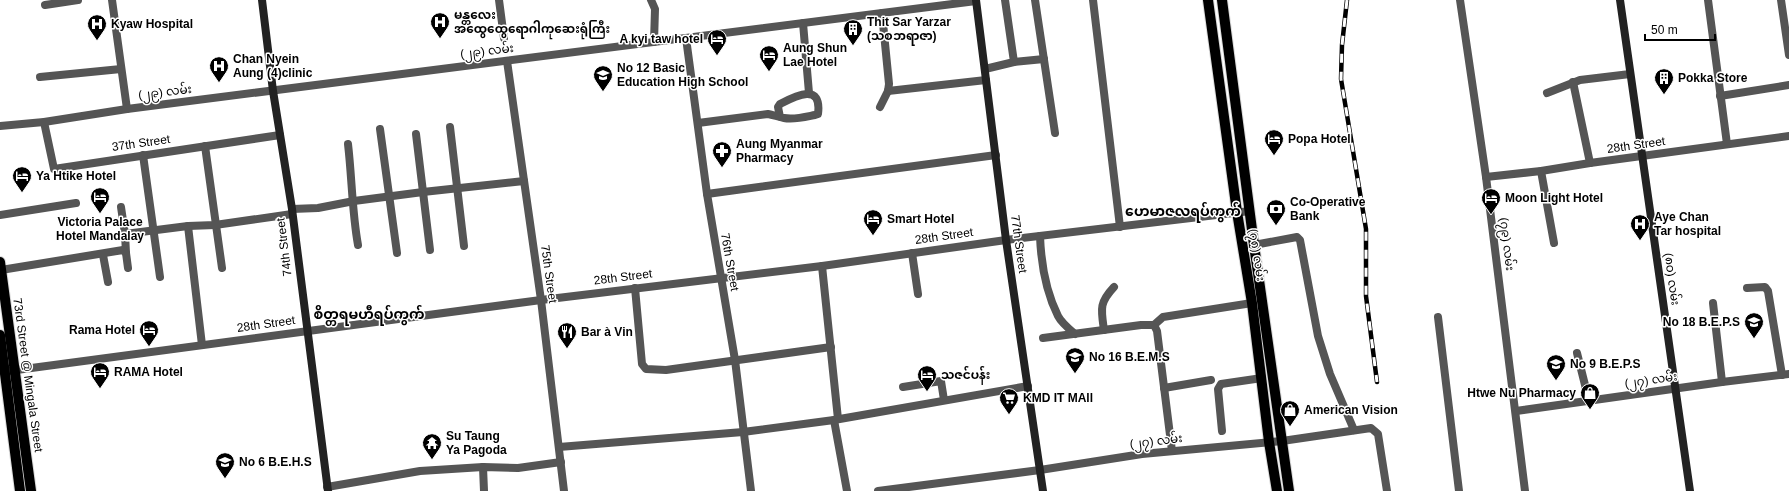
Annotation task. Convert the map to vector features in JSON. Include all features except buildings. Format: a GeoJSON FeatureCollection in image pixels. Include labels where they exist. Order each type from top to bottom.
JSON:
{"type":"FeatureCollection","features":[{"type":"Feature","properties":{"kind":"main road","name":"(၇၈) လမ်း"},"geometry":{"type":"LineString","coordinates":[[1208,0],[1237,212],[1252,303],[1269,442],[1277,491]]}},
{"type":"Feature","properties":{"kind":"main road","name":"(၇၈) လမ်း"},"geometry":{"type":"LineString","coordinates":[[1222,0],[1254,245],[1289,491]]}},
{"type":"Feature","properties":{"kind":"main road","name":"73rd Street @ Mingala Street"},"geometry":{"type":"LineString","coordinates":[[0,266],[7,372],[20,491]]}},
{"type":"Feature","properties":{"kind":"main road","name":"73rd Street @ Mingala Street"},"geometry":{"type":"LineString","coordinates":[[0,335],[31,491]]}},
{"type":"Feature","properties":{"kind":"street"},"geometry":{"type":"LineString","coordinates":[[44,5],[78,0]]}},
{"type":"Feature","properties":{"kind":"street"},"geometry":{"type":"LineString","coordinates":[[112,0],[127,109]]}},
{"type":"Feature","properties":{"kind":"street","name":"74th Street"},"geometry":{"type":"LineString","coordinates":[[262,0],[273,91],[292,212],[327,489]]}},
{"type":"Feature","properties":{"kind":"street"},"geometry":{"type":"LineString","coordinates":[[652,0],[655,9],[654,42]]}},
{"type":"Feature","properties":{"kind":"street","name":"(၂၉) လမ်း"},"geometry":{"type":"LineString","coordinates":[[0,126],[44,122],[127,109],[976,0]]}},
{"type":"Feature","properties":{"kind":"street","name":"77th Street"},"geometry":{"type":"LineString","coordinates":[[976,0],[1006,240],[1043,491]]}},
{"type":"Feature","properties":{"kind":"street"},"geometry":{"type":"LineString","coordinates":[[1005,0],[1014,62]]}},
{"type":"Feature","properties":{"kind":"street"},"geometry":{"type":"LineString","coordinates":[[1035,0],[1055,133]]}},
{"type":"Feature","properties":{"kind":"street"},"geometry":{"type":"LineString","coordinates":[[1093,0],[1120,227]]}},
{"type":"Feature","properties":{"kind":"street","name":"(၇၉) လမ်း"},"geometry":{"type":"LineString","coordinates":[[1460,0],[1486,177],[1525,491]]}},
{"type":"Feature","properties":{"kind":"street","name":"(၈၀) လမ်း"},"geometry":{"type":"LineString","coordinates":[[1620,0],[1690,491]]}},
{"type":"Feature","properties":{"kind":"street"},"geometry":{"type":"LineString","coordinates":[[1708,0],[1727,144]]}},
{"type":"Feature","properties":{"kind":"street"},"geometry":{"type":"LineString","coordinates":[[1781,0],[1787,21],[1789,55]]}},
{"type":"Feature","properties":{"kind":"street"},"geometry":{"type":"LineString","coordinates":[[500,1],[504,38]]}},
{"type":"Feature","properties":{"kind":"street"},"geometry":{"type":"LineString","coordinates":[[880,108],[888,91],[889,77],[882,13]]}},
{"type":"Feature","properties":{"kind":"street"},"geometry":{"type":"LineString","coordinates":[[803,23],[809,93]]}},
{"type":"Feature","properties":{"kind":"street","name":"76th Street"},"geometry":{"type":"LineString","coordinates":[[686,38],[706,194],[735,360],[751,491]]}},
{"type":"Feature","properties":{"kind":"street"},"geometry":{"type":"LineString","coordinates":[[985,69],[1014,62],[1044,59]]}},
{"type":"Feature","properties":{"kind":"street","name":"75th Street"},"geometry":{"type":"LineString","coordinates":[[507,61],[541,300],[564,491]]}},
{"type":"Feature","properties":{"kind":"street"},"geometry":{"type":"LineString","coordinates":[[40,77],[121,69]]}},
{"type":"Feature","properties":{"kind":"street"},"geometry":{"type":"LineString","coordinates":[[1547,93],[1580,80],[1630,74]]}},
{"type":"Feature","properties":{"kind":"street"},"geometry":{"type":"LineString","coordinates":[[888,91],[986,80]]}},
{"type":"Feature","properties":{"kind":"street"},"geometry":{"type":"LineString","coordinates":[[1573,82],[1590,163]]}},
{"type":"Feature","properties":{"kind":"street"},"geometry":{"type":"LineString","coordinates":[[1720,96],[1789,85]]}},
{"type":"Feature","properties":{"kind":"street"},"geometry":{"type":"LineString","coordinates":[[698,123],[768,114],[780,117],[795,118],[818,114],[817,98],[815,95],[809,93],[780,104],[778,107],[780,117]]}},
{"type":"Feature","properties":{"kind":"street","name":"37th Street"},"geometry":{"type":"LineString","coordinates":[[44,122],[54,169],[280,135]]}},
{"type":"Feature","properties":{"kind":"street"},"geometry":{"type":"LineString","coordinates":[[450,127],[464,246]]}},
{"type":"Feature","properties":{"kind":"street"},"geometry":{"type":"LineString","coordinates":[[380,129],[397,253]]}},
{"type":"Feature","properties":{"kind":"street"},"geometry":{"type":"LineString","coordinates":[[416,134],[430,250]]}},
{"type":"Feature","properties":{"kind":"street","name":"28th Street"},"geometry":{"type":"LineString","coordinates":[[1486,177],[1541,171],[1789,136]]}},
{"type":"Feature","properties":{"kind":"street"},"geometry":{"type":"LineString","coordinates":[[348,144],[354,201],[354,222],[358,245]]}},
{"type":"Feature","properties":{"kind":"street"},"geometry":{"type":"LineString","coordinates":[[205,146],[222,268]]}},
{"type":"Feature","properties":{"kind":"street"},"geometry":{"type":"LineString","coordinates":[[143,155],[160,277]]}},
{"type":"Feature","properties":{"kind":"street"},"geometry":{"type":"LineString","coordinates":[[706,194],[996,155]]}},
{"type":"Feature","properties":{"kind":"street"},"geometry":{"type":"LineString","coordinates":[[1541,171],[1554,243]]}},
{"type":"Feature","properties":{"kind":"street"},"geometry":{"type":"LineString","coordinates":[[125,234],[188,226],[215,225],[354,201],[524,181]]}},
{"type":"Feature","properties":{"kind":"street"},"geometry":{"type":"LineString","coordinates":[[0,215],[76,202]]}},
{"type":"Feature","properties":{"kind":"street"},"geometry":{"type":"LineString","coordinates":[[121,207],[128,268]]}},
{"type":"Feature","properties":{"kind":"street","name":"28th Street"},"geometry":{"type":"LineString","coordinates":[[7,372],[541,300],[720,277],[822,266],[1006,240],[1250,211]]}},
{"type":"Feature","properties":{"kind":"street"},"geometry":{"type":"LineString","coordinates":[[188,226],[202,345]]}},
{"type":"Feature","properties":{"kind":"street"},"geometry":{"type":"LineString","coordinates":[[1040,236],[1040,253],[1046,282],[1058,316],[1075,334]]}},
{"type":"Feature","properties":{"kind":"street"},"geometry":{"type":"LineString","coordinates":[[1254,245],[1297,237],[1300,240],[1318,336],[1330,374],[1354,430]]}},
{"type":"Feature","properties":{"kind":"street"},"geometry":{"type":"LineString","coordinates":[[0,266],[103,254],[118,250],[123,250],[126,253]]}},
{"type":"Feature","properties":{"kind":"street"},"geometry":{"type":"LineString","coordinates":[[912,253],[918,294]]}},
{"type":"Feature","properties":{"kind":"street"},"geometry":{"type":"LineString","coordinates":[[103,254],[108,282]]}},
{"type":"Feature","properties":{"kind":"street"},"geometry":{"type":"LineString","coordinates":[[822,266],[831,348],[836,420],[847,491]]}},
{"type":"Feature","properties":{"kind":"street"},"geometry":{"type":"LineString","coordinates":[[1104,330],[1101,310],[1104,297],[1114,287]]}},
{"type":"Feature","properties":{"kind":"street"},"geometry":{"type":"LineString","coordinates":[[1747,288],[1765,287],[1768,290],[1785,374]]}},
{"type":"Feature","properties":{"kind":"street"},"geometry":{"type":"LineString","coordinates":[[635,288],[642,364],[646,369],[666,370],[831,348]]}},
{"type":"Feature","properties":{"kind":"street"},"geometry":{"type":"LineString","coordinates":[[1043,338],[1141,325],[1154,325],[1163,317],[1252,303]]}},
{"type":"Feature","properties":{"kind":"street"},"geometry":{"type":"LineString","coordinates":[[1713,303],[1722,382]]}},
{"type":"Feature","properties":{"kind":"street"},"geometry":{"type":"LineString","coordinates":[[1438,316],[1459,491]]}},
{"type":"Feature","properties":{"kind":"street"},"geometry":{"type":"LineString","coordinates":[[1154,325],[1172,451]]}},
{"type":"Feature","properties":{"kind":"street"},"geometry":{"type":"LineString","coordinates":[[1577,353],[1588,401]]}},
{"type":"Feature","properties":{"kind":"street","name":"(၂၇) လမ်း"},"geometry":{"type":"LineString","coordinates":[[1516,410],[1785,374]]}},
{"type":"Feature","properties":{"kind":"street"},"geometry":{"type":"LineString","coordinates":[[1222,431],[1218,389],[1221,384],[1262,378]]}},
{"type":"Feature","properties":{"kind":"street"},"geometry":{"type":"LineString","coordinates":[[1164,388],[1211,380]]}},
{"type":"Feature","properties":{"kind":"street"},"geometry":{"type":"LineString","coordinates":[[903,387],[941,381],[944,400]]}},
{"type":"Feature","properties":{"kind":"street"},"geometry":{"type":"LineString","coordinates":[[559,447],[743,432],[836,420],[1028,386]]}},
{"type":"Feature","properties":{"kind":"street","name":"(၂၇) လမ်း"},"geometry":{"type":"LineString","coordinates":[[878,491],[1172,451],[1282,441],[1371,428],[1378,434],[1387,491]]}},
{"type":"Feature","properties":{"kind":"street"},"geometry":{"type":"LineString","coordinates":[[327,489],[420,471],[483,467],[518,468],[561,462]]}},
{"type":"Feature","properties":{"kind":"street"},"geometry":{"type":"LineString","coordinates":[[483,467],[484,491]]}},
{"type":"Feature","properties":{"kind":"railway"},"geometry":{"type":"LineString","coordinates":[[1347,0],[1342,45],[1341,79],[1366,229],[1366,296],[1377,382]]}},
{"type":"Feature","properties":{"kind":"place","name":"မန္တလေး အထွေထွေရောဂါကုဆေးရုံကြီး"},"geometry":{"type":"Point","coordinates":[440,39]}},
{"type":"Feature","properties":{"kind":"place","name":"Kyaw Hospital"},"geometry":{"type":"Point","coordinates":[97,41]}},
{"type":"Feature","properties":{"kind":"place","name":"Thit Sar Yarzar (သစၥာရာဇာ)"},"geometry":{"type":"Point","coordinates":[853,46]}},
{"type":"Feature","properties":{"kind":"place","name":"A kyi taw hotel"},"geometry":{"type":"Point","coordinates":[717,56]}},
{"type":"Feature","properties":{"kind":"place","name":"Aung Shun Lae Hotel"},"geometry":{"type":"Point","coordinates":[769,72]}},
{"type":"Feature","properties":{"kind":"place","name":"Chan Nyein Aung (4)clinic"},"geometry":{"type":"Point","coordinates":[219,83]}},
{"type":"Feature","properties":{"kind":"place","name":"No 12 Basic Education High School"},"geometry":{"type":"Point","coordinates":[603,92]}},
{"type":"Feature","properties":{"kind":"place","name":"Pokka Store"},"geometry":{"type":"Point","coordinates":[1664,95]}},
{"type":"Feature","properties":{"kind":"place","name":"Popa Hotel"},"geometry":{"type":"Point","coordinates":[1274,156]}},
{"type":"Feature","properties":{"kind":"place","name":"Aung Myanmar Pharmacy"},"geometry":{"type":"Point","coordinates":[722,168]}},
{"type":"Feature","properties":{"kind":"place","name":"Ya Htike Hotel"},"geometry":{"type":"Point","coordinates":[22,193]}},
{"type":"Feature","properties":{"kind":"place","name":"Victoria Palace Hotel Mandalay"},"geometry":{"type":"Point","coordinates":[100,214]}},
{"type":"Feature","properties":{"kind":"place","name":"Moon Light Hotel"},"geometry":{"type":"Point","coordinates":[1491,215]}},
{"type":"Feature","properties":{"kind":"place","name":"Co-Operative Bank"},"geometry":{"type":"Point","coordinates":[1276,226]}},
{"type":"Feature","properties":{"kind":"place","name":"Smart Hotel"},"geometry":{"type":"Point","coordinates":[873,236]}},
{"type":"Feature","properties":{"kind":"place","name":"Aye Chan Tar hospital"},"geometry":{"type":"Point","coordinates":[1640,241]}},
{"type":"Feature","properties":{"kind":"place","name":"No 18 B.E.P.S"},"geometry":{"type":"Point","coordinates":[1754,339]}},
{"type":"Feature","properties":{"kind":"place","name":"Rama Hotel"},"geometry":{"type":"Point","coordinates":[149,347]}},
{"type":"Feature","properties":{"kind":"place","name":"Bar à Vin"},"geometry":{"type":"Point","coordinates":[567,349]}},
{"type":"Feature","properties":{"kind":"place","name":"No 16 B.E.M.S"},"geometry":{"type":"Point","coordinates":[1075,374]}},
{"type":"Feature","properties":{"kind":"place","name":"No 9 B.E.P.S"},"geometry":{"type":"Point","coordinates":[1556,381]}},
{"type":"Feature","properties":{"kind":"place","name":"RAMA Hotel"},"geometry":{"type":"Point","coordinates":[100,389]}},
{"type":"Feature","properties":{"kind":"place","name":"သဇင်ပန်း"},"geometry":{"type":"Point","coordinates":[927,392]}},
{"type":"Feature","properties":{"kind":"place","name":"Htwe Nu Pharmacy"},"geometry":{"type":"Point","coordinates":[1590,410]}},
{"type":"Feature","properties":{"kind":"place","name":"KMD IT MAll"},"geometry":{"type":"Point","coordinates":[1009,415]}},
{"type":"Feature","properties":{"kind":"place","name":"American Vision"},"geometry":{"type":"Point","coordinates":[1290,427]}},
{"type":"Feature","properties":{"kind":"place","name":"Su Taung Ya Pagoda"},"geometry":{"type":"Point","coordinates":[432,460]}},
{"type":"Feature","properties":{"kind":"place","name":"No 6 B.E.H.S"},"geometry":{"type":"Point","coordinates":[225,479]}},
{"type":"Feature","properties":{"kind":"district","name":"ဟေမာဇလရပ်ကွက်"},"geometry":{"type":"Point","coordinates":[1183,211]}},
{"type":"Feature","properties":{"kind":"district","name":"စိတ္တရမဟီရပ်ကွက်"},"geometry":{"type":"Point","coordinates":[369,314]}}]}
